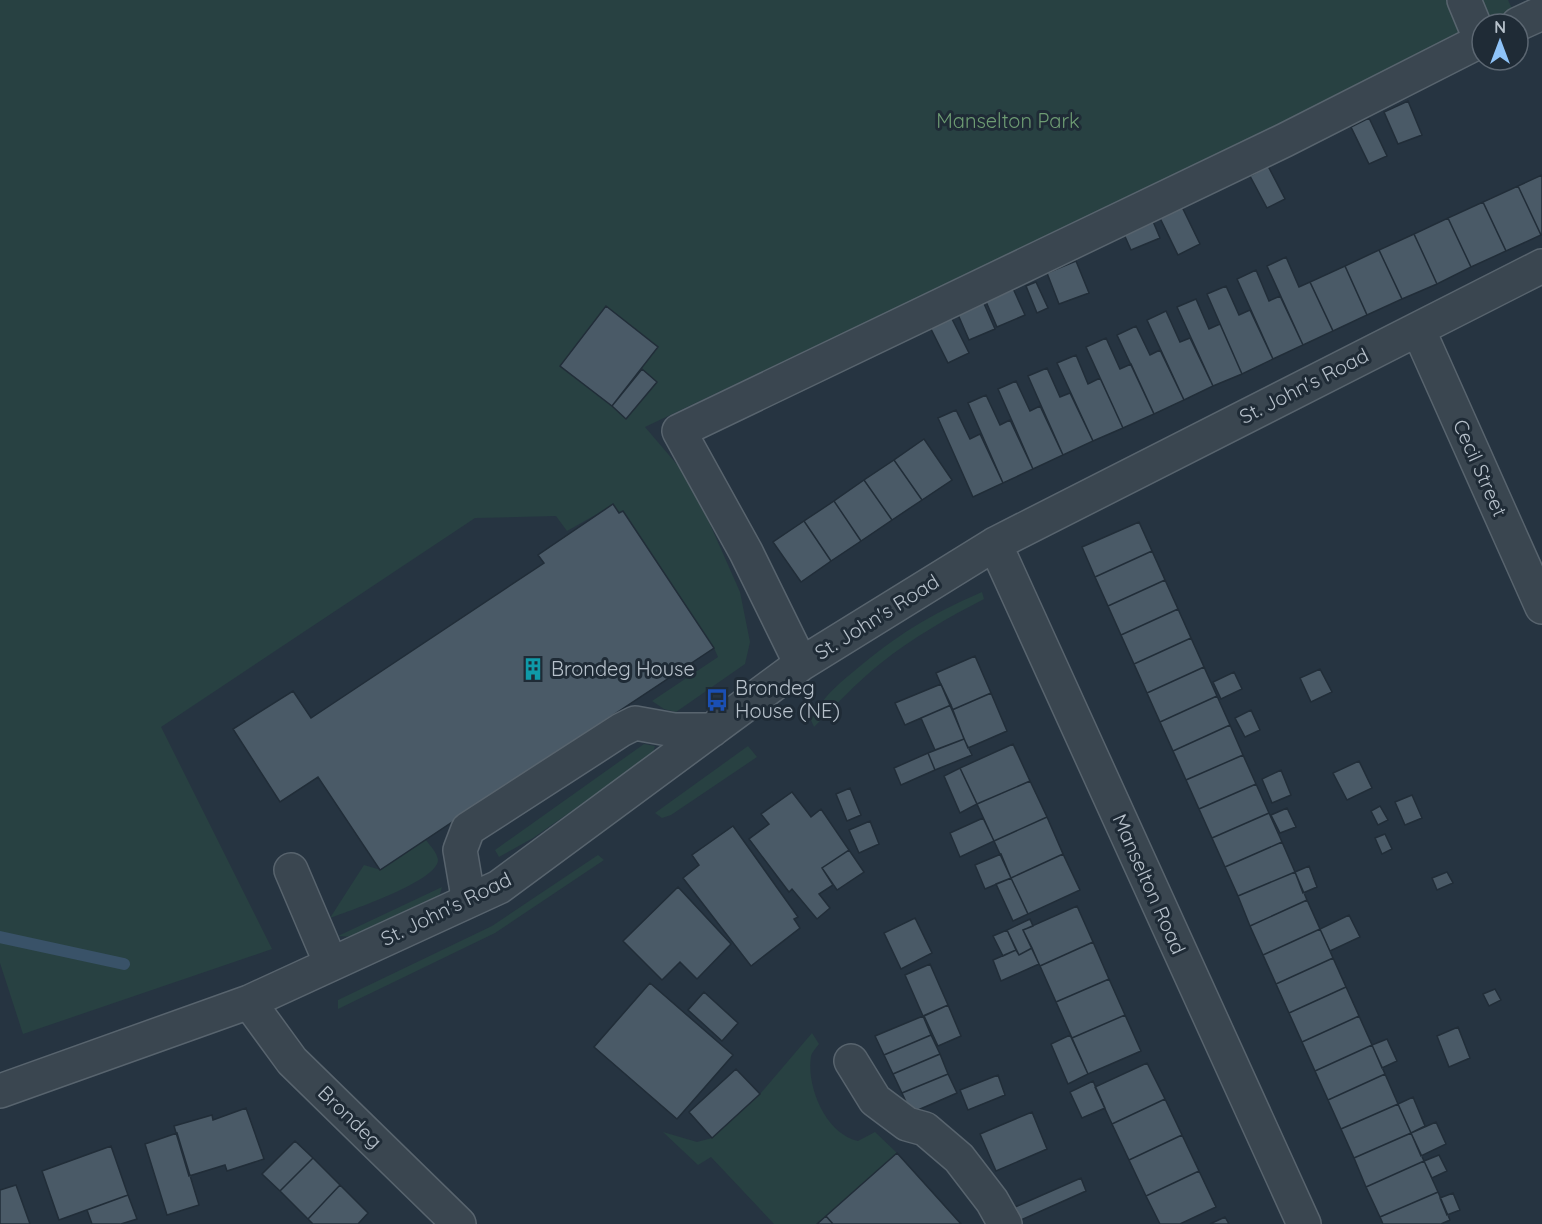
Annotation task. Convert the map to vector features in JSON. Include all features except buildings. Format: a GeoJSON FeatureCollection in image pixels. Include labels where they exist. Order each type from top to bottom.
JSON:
{"type":"FeatureCollection","features":[{"type":"Feature","properties":{"kind":"street"},"geometry":{"type":"LineString","coordinates":[[1464,0],[1470,14]]}},
{"type":"Feature","properties":{"kind":"street"},"geometry":{"type":"LineString","coordinates":[[801,664],[746,552],[679,431],[1285,140],[1470,47]]}},
{"type":"Feature","properties":{"kind":"street","name":"St. John's Road"},"geometry":{"type":"LineString","coordinates":[[0,1091],[249,1002],[498,888],[801,664],[994,544],[1542,266]]}},
{"type":"Feature","properties":{"kind":"street","name":"Cecil Street"},"geometry":{"type":"LineString","coordinates":[[1418,328],[1542,607]]}},
{"type":"Feature","properties":{"kind":"street","name":"Manselton Road"},"geometry":{"type":"LineString","coordinates":[[994,544],[1304,1224]]}},
{"type":"Feature","properties":{"kind":"street"},"geometry":{"type":"LineString","coordinates":[[464,903],[467,891],[460,850],[468,829],[635,723],[674,730],[712,730]]}},
{"type":"Feature","properties":{"kind":"street"},"geometry":{"type":"LineString","coordinates":[[291,870],[331,964]]}},
{"type":"Feature","properties":{"kind":"street","name":"Brondeg"},"geometry":{"type":"LineString","coordinates":[[249,1002],[292,1061],[459,1224]]}},
{"type":"Feature","properties":{"kind":"street"},"geometry":{"type":"LineString","coordinates":[[851,1061],[875,1100],[907,1124],[925,1128],[959,1158],[992,1201],[1005,1224]]}},
{"type":"Feature","properties":{"kind":"green space","name":"Manselton Park"},"geometry":{"type":"Polygon","coordinates":[[[0,0],[1508,0],[1514,12],[1470,12],[1470,36],[645,427],[686,475],[705,513],[740,592],[750,642],[745,664],[676,712],[664,709],[652,701],[718,657],[623,511],[619,513],[613,505],[567,531],[556,516],[475,518],[161,727],[272,949],[23,1034],[0,963],[0,0]]]}},
{"type":"Feature","properties":{"kind":"green space"},"geometry":{"type":"Polygon","coordinates":[[[982,592],[984,599],[931,628],[881,663],[814,727],[811,720],[824,700],[841,682],[869,659],[914,627],[982,592]]]}},
{"type":"Feature","properties":{"kind":"green space"},"geometry":{"type":"Polygon","coordinates":[[[644,744],[655,746],[652,755],[533,838],[499,857],[495,850],[644,744]]]}},
{"type":"Feature","properties":{"kind":"green space"},"geometry":{"type":"Polygon","coordinates":[[[748,746],[757,757],[671,815],[662,818],[655,813],[748,746]]]}},
{"type":"Feature","properties":{"kind":"green space"},"geometry":{"type":"Polygon","coordinates":[[[426,840],[438,860],[434,868],[424,877],[373,902],[330,918],[364,865],[381,870],[426,840]]]}},
{"type":"Feature","properties":{"kind":"green space"},"geometry":{"type":"Polygon","coordinates":[[[598,855],[604,860],[495,933],[338,1009],[338,1000],[492,926],[598,855]]]}},
{"type":"Feature","properties":{"kind":"green space"},"geometry":{"type":"Polygon","coordinates":[[[442,887],[440,894],[427,904],[354,937],[338,936],[442,887]]]}},
{"type":"Feature","properties":{"kind":"green space"},"geometry":{"type":"Polygon","coordinates":[[[812,1033],[819,1044],[811,1056],[812,1081],[815,1095],[828,1119],[836,1129],[858,1141],[875,1132],[897,1153],[817,1224],[774,1224],[711,1157],[698,1165],[663,1132],[697,1142],[712,1138],[760,1094],[812,1033]]]}},
{"type":"Feature","properties":{"kind":"waterway"},"geometry":{"type":"LineString","coordinates":[[0,937],[124,964]]}},
{"type":"Feature","properties":{"kind":"place","name":"Brondeg House"},"geometry":{"type":"Point","coordinates":[533,669]}},
{"type":"Feature","properties":{"kind":"place","name":"Brondeg House (NE)"},"geometry":{"type":"Point","coordinates":[717,700]}}]}
